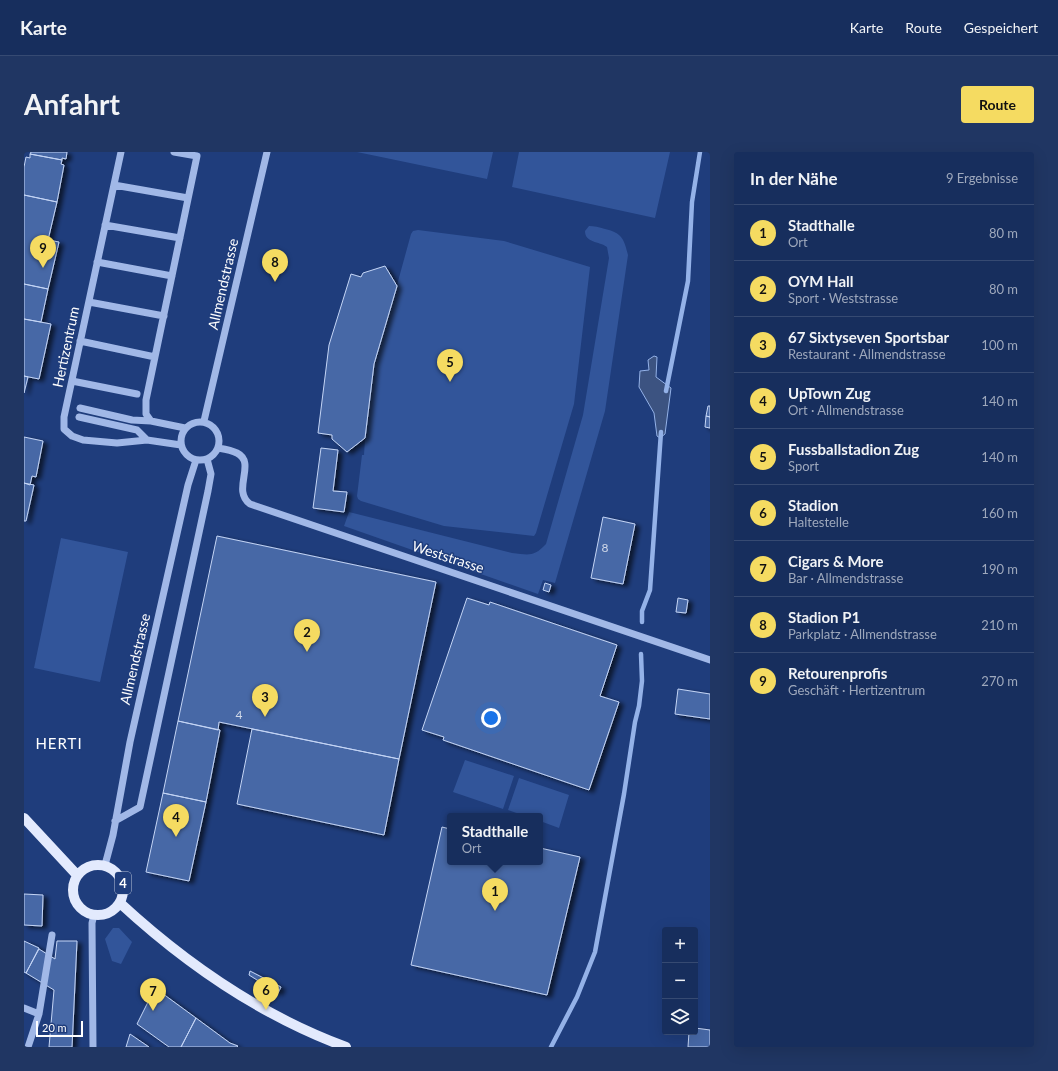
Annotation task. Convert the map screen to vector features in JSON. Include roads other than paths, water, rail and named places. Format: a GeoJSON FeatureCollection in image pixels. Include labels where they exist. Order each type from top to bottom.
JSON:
{"type":"FeatureCollection","features":[{"type":"Feature","properties":{"kind":"main road"},"geometry":{"type":"LineString","coordinates":[[24,818],[77,875],[74,881],[74,896],[81,908],[94,915]]}},
{"type":"Feature","properties":{"kind":"main road","name":"4"},"geometry":{"type":"LineString","coordinates":[[77,875],[83,869],[97,864],[105,865],[111,868],[120,877],[124,890],[120,903],[116,908],[106,914],[94,915]]}},
{"type":"Feature","properties":{"kind":"main road","name":"4"},"geometry":{"type":"LineString","coordinates":[[120,903],[190,962],[213,977],[266,1010],[315,1036],[346,1047]]}},
{"type":"Feature","properties":{"kind":"street","name":"Hertizentrum"},"geometry":{"type":"LineString","coordinates":[[120,152],[64,418],[64,429],[72,436],[83,440],[117,443],[147,440],[181,445]]}},
{"type":"Feature","properties":{"kind":"street"},"geometry":{"type":"LineString","coordinates":[[151,421],[146,414],[146,400],[197,156],[174,152]]}},
{"type":"Feature","properties":{"kind":"street","name":"Allmendstrasse"},"geometry":{"type":"LineString","coordinates":[[204,421],[267,152]]}},
{"type":"Feature","properties":{"kind":"street"},"geometry":{"type":"LineString","coordinates":[[114,185],[188,198]]}},
{"type":"Feature","properties":{"kind":"street"},"geometry":{"type":"LineString","coordinates":[[105,225],[180,238]]}},
{"type":"Feature","properties":{"kind":"street"},"geometry":{"type":"LineString","coordinates":[[97,262],[172,276]]}},
{"type":"Feature","properties":{"kind":"street"},"geometry":{"type":"LineString","coordinates":[[89,302],[164,316]]}},
{"type":"Feature","properties":{"kind":"street"},"geometry":{"type":"LineString","coordinates":[[80,341],[155,356]]}},
{"type":"Feature","properties":{"kind":"street"},"geometry":{"type":"LineString","coordinates":[[72,380],[137,394]]}},
{"type":"Feature","properties":{"kind":"street"},"geometry":{"type":"LineString","coordinates":[[80,408],[132,420],[151,421],[185,428]]}},
{"type":"Feature","properties":{"kind":"street"},"geometry":{"type":"LineString","coordinates":[[79,417],[137,430],[147,440]]}},
{"type":"Feature","properties":{"kind":"street"},"geometry":{"type":"LineString","coordinates":[[204,421],[216,428],[220,441],[218,448],[212,456],[207,459],[196,460],[187,455],[181,445],[181,436],[185,428],[194,422],[204,421]]}},
{"type":"Feature","properties":{"kind":"street","name":"Weststrasse"},"geometry":{"type":"LineString","coordinates":[[218,448],[237,453],[244,460],[245,469],[242,492],[243,497],[250,504],[710,660]]}},
{"type":"Feature","properties":{"kind":"street"},"geometry":{"type":"LineString","coordinates":[[115,821],[140,807],[208,491],[211,474],[207,459]]}},
{"type":"Feature","properties":{"kind":"street","name":"Allmendstrasse"},"geometry":{"type":"LineString","coordinates":[[105,865],[130,742],[188,485],[196,460]]}},
{"type":"Feature","properties":{"kind":"street"},"geometry":{"type":"LineString","coordinates":[[93,1047],[92,923],[94,915]]}},
{"type":"Feature","properties":{"kind":"street"},"geometry":{"type":"LineString","coordinates":[[28,1047],[39,1014],[52,935]]}},
{"type":"Feature","properties":{"kind":"street"},"geometry":{"type":"LineString","coordinates":[[24,1008],[39,1014]]}},
{"type":"Feature","properties":{"kind":"waterway"},"geometry":{"type":"LineString","coordinates":[[666,391],[688,281],[692,202],[700,152]]}},
{"type":"Feature","properties":{"kind":"waterway"},"geometry":{"type":"LineString","coordinates":[[642,622],[642,611],[650,590],[661,432]]}},
{"type":"Feature","properties":{"kind":"waterway"},"geometry":{"type":"LineString","coordinates":[[551,1047],[577,997],[595,952],[639,706],[642,681],[641,654]]}},
{"type":"Feature","properties":{"kind":"place","name":"Retourenprofis"},"geometry":{"type":"Point","coordinates":[43,268]}},
{"type":"Feature","properties":{"kind":"place","name":"Stadion P1"},"geometry":{"type":"Point","coordinates":[275,282]}},
{"type":"Feature","properties":{"kind":"place","name":"Fussballstadion Zug"},"geometry":{"type":"Point","coordinates":[450,382]}},
{"type":"Feature","properties":{"kind":"place","name":"OYM Hall"},"geometry":{"type":"Point","coordinates":[307,652]}},
{"type":"Feature","properties":{"kind":"place","name":"67 Sixtyseven Sportsbar"},"geometry":{"type":"Point","coordinates":[265,717]}},
{"type":"Feature","properties":{"kind":"place","name":"UpTown Zug"},"geometry":{"type":"Point","coordinates":[176,837]}},
{"type":"Feature","properties":{"kind":"place","name":"Stadthalle"},"geometry":{"type":"Point","coordinates":[495,911]}},
{"type":"Feature","properties":{"kind":"place","name":"Stadion"},"geometry":{"type":"Point","coordinates":[266,1010]}},
{"type":"Feature","properties":{"kind":"place","name":"Cigars & More"},"geometry":{"type":"Point","coordinates":[153,1011]}},
{"type":"Feature","properties":{"kind":"district","name":"HERTI"},"geometry":{"type":"Point","coordinates":[59,744]}}]}
